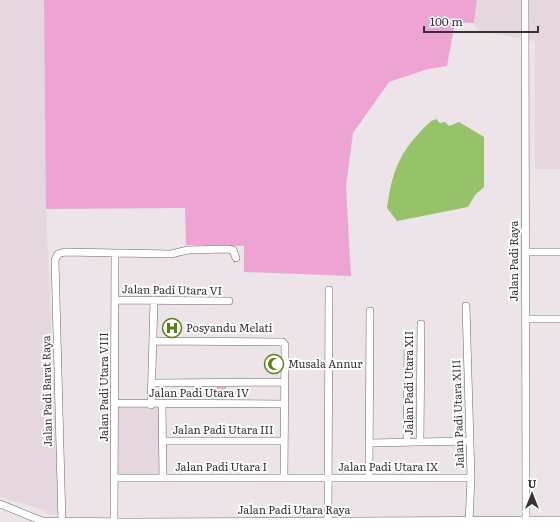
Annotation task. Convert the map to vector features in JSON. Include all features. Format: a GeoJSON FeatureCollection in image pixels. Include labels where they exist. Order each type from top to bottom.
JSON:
{"type":"FeatureCollection","features":[{"type":"Feature","properties":{"kind":"street","name":"Jalan Padi Raya"},"geometry":{"type":"LineString","coordinates":[[524,0],[526,521]]}},
{"type":"Feature","properties":{"kind":"street"},"geometry":{"type":"LineString","coordinates":[[115,253],[171,254],[188,250],[227,249],[233,250],[236,258]]}},
{"type":"Feature","properties":{"kind":"street","name":"Jalan Padi Barat Raya"},"geometry":{"type":"LineString","coordinates":[[58,521],[55,260],[58,254],[65,252],[115,253]]}},
{"type":"Feature","properties":{"kind":"street"},"geometry":{"type":"LineString","coordinates":[[525,252],[560,252]]}},
{"type":"Feature","properties":{"kind":"street","name":"Jalan Padi Utara VIII"},"geometry":{"type":"LineString","coordinates":[[114,522],[115,253]]}},
{"type":"Feature","properties":{"kind":"street"},"geometry":{"type":"LineString","coordinates":[[328,522],[329,290]]}},
{"type":"Feature","properties":{"kind":"street","name":"Jalan Padi Utara VI"},"geometry":{"type":"LineString","coordinates":[[115,300],[229,301]]}},
{"type":"Feature","properties":{"kind":"street"},"geometry":{"type":"LineString","coordinates":[[151,405],[154,300]]}},
{"type":"Feature","properties":{"kind":"street","name":"Jalan Padi Utara XIII"},"geometry":{"type":"LineString","coordinates":[[466,306],[471,478],[469,521]]}},
{"type":"Feature","properties":{"kind":"street"},"geometry":{"type":"LineString","coordinates":[[369,478],[370,310]]}},
{"type":"Feature","properties":{"kind":"street"},"geometry":{"type":"LineString","coordinates":[[526,319],[560,319]]}},
{"type":"Feature","properties":{"kind":"street","name":"Jalan Padi Utara XII"},"geometry":{"type":"LineString","coordinates":[[420,442],[421,324]]}},
{"type":"Feature","properties":{"kind":"street","name":"Jalan Padi Utara XII"},"geometry":{"type":"LineString","coordinates":[[406,442],[408,336]]}},
{"type":"Feature","properties":{"kind":"street"},"geometry":{"type":"LineString","coordinates":[[153,340],[280,341],[285,345],[284,478]]}},
{"type":"Feature","properties":{"kind":"street","name":"Jalan Padi Utara IV"},"geometry":{"type":"LineString","coordinates":[[152,383],[284,382]]}},
{"type":"Feature","properties":{"kind":"street"},"geometry":{"type":"LineString","coordinates":[[408,388],[420,388]]}},
{"type":"Feature","properties":{"kind":"street","name":"Jalan Padi Utara IV"},"geometry":{"type":"LineString","coordinates":[[114,403],[151,405],[284,404]]}},
{"type":"Feature","properties":{"kind":"street"},"geometry":{"type":"LineString","coordinates":[[162,404],[163,478]]}},
{"type":"Feature","properties":{"kind":"street","name":"Jalan Padi Utara III"},"geometry":{"type":"LineString","coordinates":[[163,441],[284,441]]}},
{"type":"Feature","properties":{"kind":"street"},"geometry":{"type":"LineString","coordinates":[[369,443],[470,441]]}},
{"type":"Feature","properties":{"kind":"street","name":"Jalan Padi Utara I"},"geometry":{"type":"LineString","coordinates":[[114,478],[328,478]]}},
{"type":"Feature","properties":{"kind":"street","name":"Jalan Padi Utara IX"},"geometry":{"type":"LineString","coordinates":[[328,478],[471,478]]}},
{"type":"Feature","properties":{"kind":"street"},"geometry":{"type":"LineString","coordinates":[[0,504],[42,521]]}},
{"type":"Feature","properties":{"kind":"street","name":"Jalan Padi Utara Raya"},"geometry":{"type":"LineString","coordinates":[[42,521],[328,522],[560,520]]}},
{"type":"Feature","properties":{"kind":"shaded area"},"geometry":{"type":"Polygon","coordinates":[[[0,0],[46,0],[46,209],[59,514],[49,515],[42,509],[0,497],[0,0]]]}},
{"type":"Feature","properties":{"kind":"shaded area"},"geometry":{"type":"Polygon","coordinates":[[[44,0],[477,0],[474,23],[455,22],[447,66],[428,69],[389,82],[353,133],[346,186],[351,276],[244,272],[244,246],[186,245],[185,208],[46,209],[44,0]]]}},
{"type":"Feature","properties":{"kind":"shaded area"},"geometry":{"type":"Polygon","coordinates":[[[477,0],[560,0],[560,169],[535,169],[535,41],[478,31],[474,23],[477,0]]]}},
{"type":"Feature","properties":{"kind":"shaded area"},"geometry":{"type":"Polygon","coordinates":[[[436,119],[440,123],[445,122],[449,126],[459,122],[484,137],[484,187],[475,195],[468,207],[397,221],[387,208],[389,193],[396,170],[405,150],[412,141],[431,121],[436,119]]]}},
{"type":"Feature","properties":{"kind":"shaded area"},"geometry":{"type":"Polygon","coordinates":[[[207,387],[226,387],[226,397],[207,397],[207,387]]]}},
{"type":"Feature","properties":{"kind":"shaded area"},"geometry":{"type":"Polygon","coordinates":[[[116,405],[161,406],[162,477],[116,477],[116,405]]]}},
{"type":"Feature","properties":{"kind":"place","name":"Posyandu Melati"},"geometry":{"type":"Point","coordinates":[172,328]}},
{"type":"Feature","properties":{"kind":"place","name":"Musala Annur"},"geometry":{"type":"Point","coordinates":[274,364]}}]}
